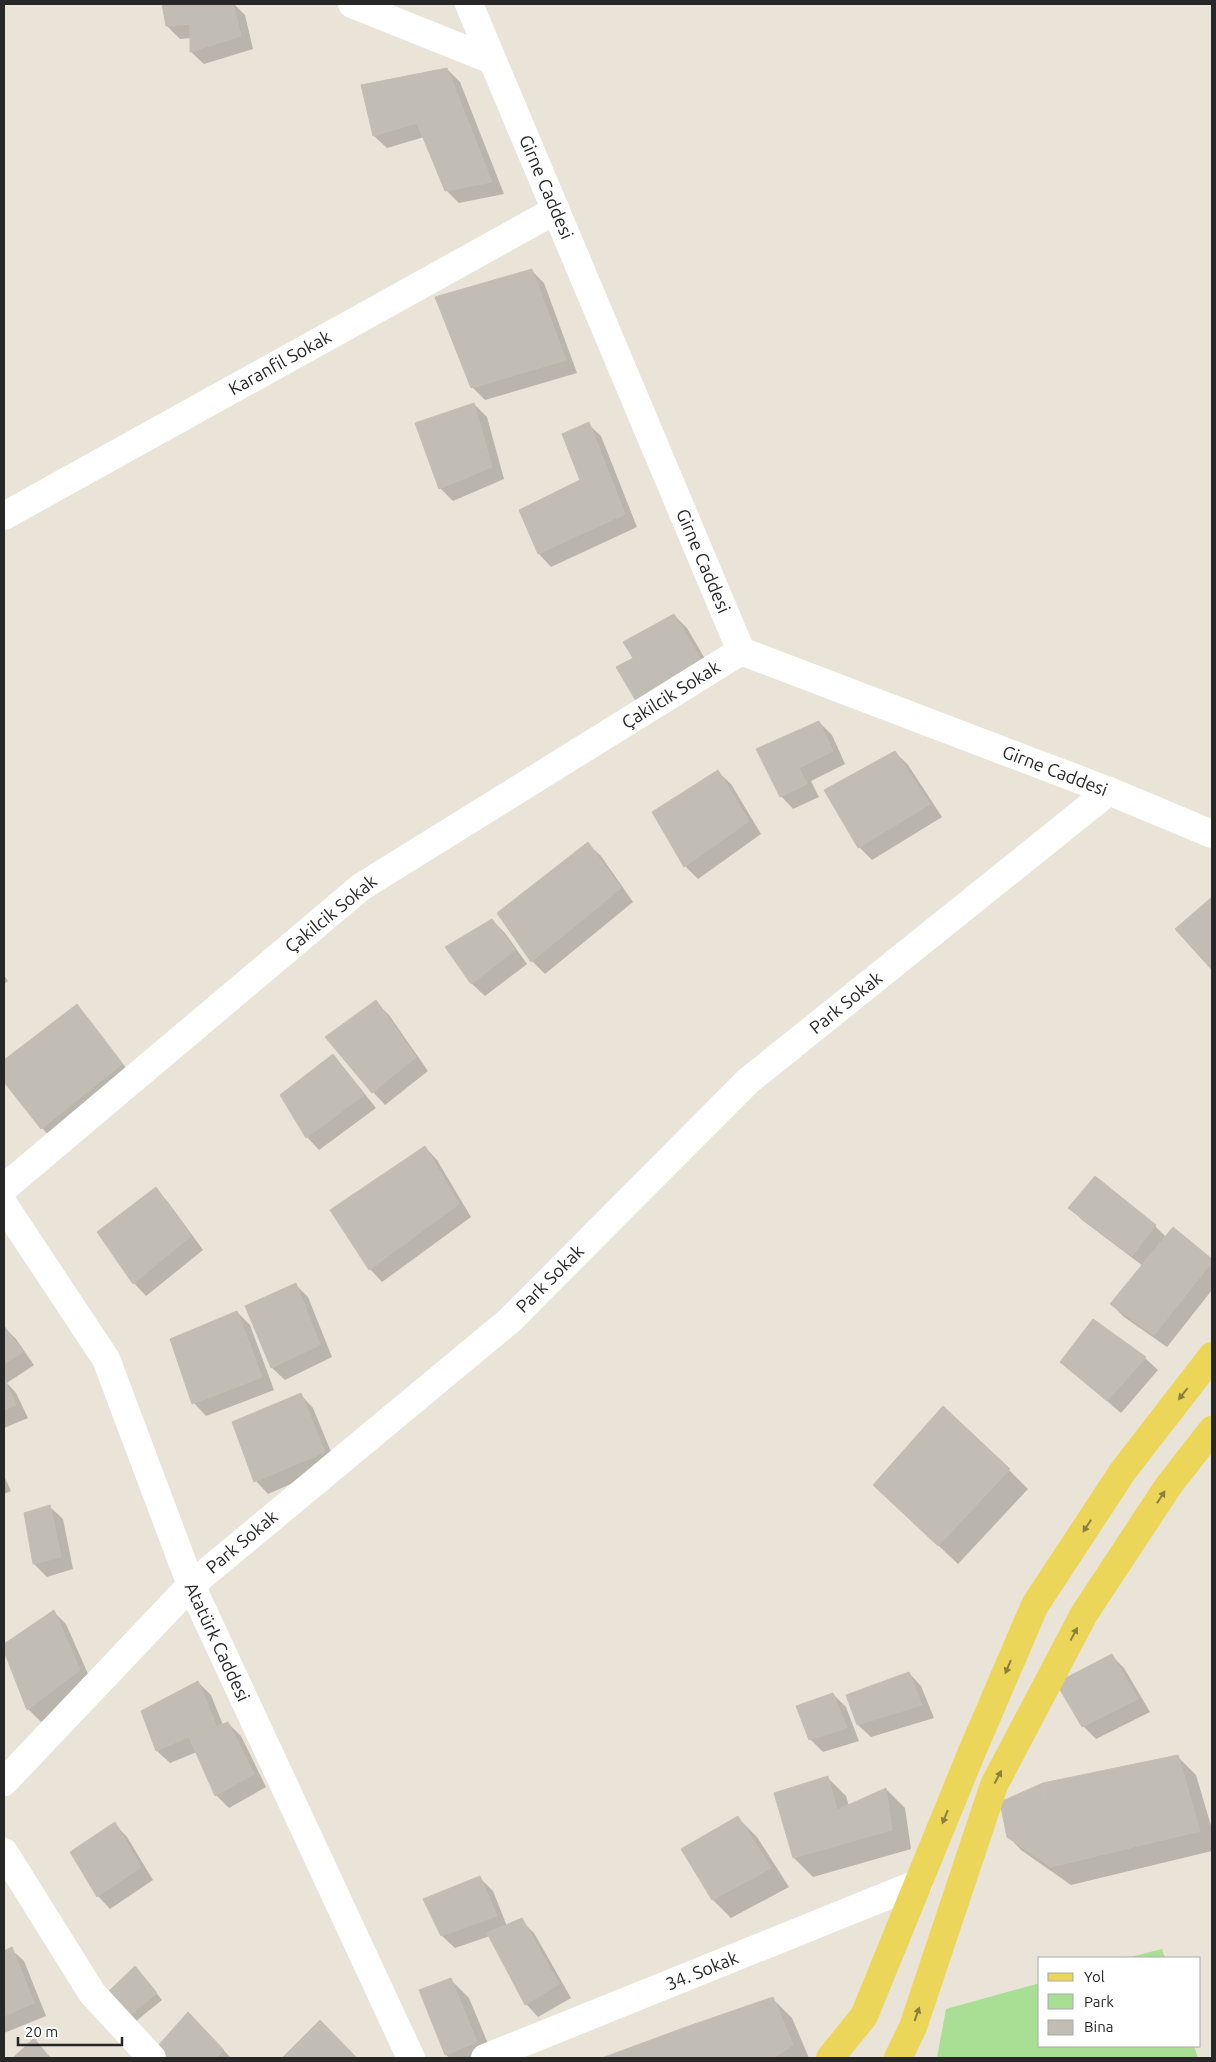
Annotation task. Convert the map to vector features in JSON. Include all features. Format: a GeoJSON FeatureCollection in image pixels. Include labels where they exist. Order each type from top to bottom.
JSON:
{"type":"FeatureCollection","features":[{"type":"Feature","properties":{"kind":"main road"},"geometry":{"type":"LineString","coordinates":[[830,2058],[864,2016],[971,1754],[1035,1605],[1123,1471],[1212,1356]]}},
{"type":"Feature","properties":{"kind":"main road"},"geometry":{"type":"LineString","coordinates":[[898,2058],[913,2027],[994,1785],[1084,1614],[1169,1485],[1212,1430]]}},
{"type":"Feature","properties":{"kind":"street"},"geometry":{"type":"LineString","coordinates":[[352,4],[492,60]]}},
{"type":"Feature","properties":{"kind":"street","name":"Girne Caddesi"},"geometry":{"type":"LineString","coordinates":[[469,4],[741,651],[1110,791],[1212,834]]}},
{"type":"Feature","properties":{"kind":"street","name":"Karanfil Sokak"},"geometry":{"type":"LineString","coordinates":[[4,516],[556,210]]}},
{"type":"Feature","properties":{"kind":"street","name":"Çakilcik Sokak"},"geometry":{"type":"LineString","coordinates":[[4,1188],[361,887],[741,651]]}},
{"type":"Feature","properties":{"kind":"street","name":"Park Sokak"},"geometry":{"type":"LineString","coordinates":[[4,1782],[190,1585],[509,1321],[748,1081],[1110,791]]}},
{"type":"Feature","properties":{"kind":"street","name":"Atatürk Caddesi"},"geometry":{"type":"LineString","coordinates":[[4,1205],[106,1359],[190,1585],[411,2058]]}},
{"type":"Feature","properties":{"kind":"street"},"geometry":{"type":"LineString","coordinates":[[4,1852],[92,1993],[152,2058]]}},
{"type":"Feature","properties":{"kind":"street","name":"34. Sokak"},"geometry":{"type":"LineString","coordinates":[[485,2058],[918,1883]]}},
{"type":"Feature","properties":{"kind":"green space"},"geometry":{"type":"Polygon","coordinates":[[[1162,1949],[1165,1957],[1131,1957],[1162,1949]]]}},
{"type":"Feature","properties":{"kind":"green space"},"geometry":{"type":"Polygon","coordinates":[[[1038,1984],[1038,2047],[1194,2047],[1198,2058],[937,2058],[946,2009],[1038,1984]]]}},
{"type":"Feature","properties":{"kind":"building"},"geometry":{"type":"Polygon","coordinates":[[[162,4],[233,4],[241,36],[190,52],[190,24],[166,26],[162,4]]]}},
{"type":"Feature","properties":{"kind":"building"},"geometry":{"type":"Polygon","coordinates":[[[447,68],[492,182],[445,191],[417,123],[373,136],[361,85],[447,68]]]}},
{"type":"Feature","properties":{"kind":"building"},"geometry":{"type":"Polygon","coordinates":[[[532,269],[566,360],[471,388],[435,297],[532,269]]]}},
{"type":"Feature","properties":{"kind":"building"},"geometry":{"type":"Polygon","coordinates":[[[474,403],[492,467],[439,489],[415,423],[474,403]]]}},
{"type":"Feature","properties":{"kind":"building"},"geometry":{"type":"Polygon","coordinates":[[[589,422],[625,514],[538,554],[519,510],[580,480],[562,434],[589,422]]]}},
{"type":"Feature","properties":{"kind":"building"},"geometry":{"type":"Polygon","coordinates":[[[674,614],[703,663],[636,701],[616,667],[633,658],[623,642],[674,614]]]}},
{"type":"Feature","properties":{"kind":"building"},"geometry":{"type":"Polygon","coordinates":[[[819,721],[833,751],[799,768],[807,784],[780,797],[756,749],[819,721]]]}},
{"type":"Feature","properties":{"kind":"building"},"geometry":{"type":"Polygon","coordinates":[[[895,751],[930,804],[858,848],[824,790],[895,751]]]}},
{"type":"Feature","properties":{"kind":"building"},"geometry":{"type":"Polygon","coordinates":[[[718,770],[749,821],[684,867],[652,812],[718,770]]]}},
{"type":"Feature","properties":{"kind":"building"},"geometry":{"type":"Polygon","coordinates":[[[588,842],[621,888],[531,962],[497,913],[588,842]]]}},
{"type":"Feature","properties":{"kind":"building"},"geometry":{"type":"Polygon","coordinates":[[[1212,897],[1212,970],[1175,929],[1212,897]]]}},
{"type":"Feature","properties":{"kind":"building"},"geometry":{"type":"Polygon","coordinates":[[[492,919],[515,950],[471,984],[445,947],[492,919]]]}},
{"type":"Feature","properties":{"kind":"building"},"geometry":{"type":"Polygon","coordinates":[[[376,1000],[416,1057],[372,1093],[325,1037],[376,1000]]]}},
{"type":"Feature","properties":{"kind":"building"},"geometry":{"type":"Polygon","coordinates":[[[77,1004],[122,1064],[41,1129],[4,1082],[4,1060],[77,1004]]]}},
{"type":"Feature","properties":{"kind":"building"},"geometry":{"type":"Polygon","coordinates":[[[333,1054],[364,1095],[306,1138],[280,1095],[333,1054]]]}},
{"type":"Feature","properties":{"kind":"building"},"geometry":{"type":"Polygon","coordinates":[[[425,1146],[459,1204],[369,1270],[330,1210],[425,1146]]]}},
{"type":"Feature","properties":{"kind":"building"},"geometry":{"type":"Polygon","coordinates":[[[1095,1176],[1156,1225],[1132,1256],[1068,1208],[1095,1176]]]}},
{"type":"Feature","properties":{"kind":"building"},"geometry":{"type":"Polygon","coordinates":[[[156,1187],[191,1236],[133,1284],[97,1232],[156,1187]]]}},
{"type":"Feature","properties":{"kind":"building"},"geometry":{"type":"Polygon","coordinates":[[[1173,1227],[1212,1259],[1212,1262],[1154,1335],[1110,1304],[1173,1227]]]}},
{"type":"Feature","properties":{"kind":"building"},"geometry":{"type":"Polygon","coordinates":[[[296,1283],[320,1345],[271,1368],[245,1306],[296,1283]]]}},
{"type":"Feature","properties":{"kind":"building"},"geometry":{"type":"Polygon","coordinates":[[[237,1311],[262,1377],[192,1404],[170,1339],[237,1311]]]}},
{"type":"Feature","properties":{"kind":"building"},"geometry":{"type":"Polygon","coordinates":[[[1093,1319],[1146,1357],[1107,1401],[1060,1362],[1093,1319]]]}},
{"type":"Feature","properties":{"kind":"building"},"geometry":{"type":"Polygon","coordinates":[[[4,1326],[23,1352],[4,1364],[4,1326]]]}},
{"type":"Feature","properties":{"kind":"building"},"geometry":{"type":"Polygon","coordinates":[[[4,1378],[16,1405],[4,1410],[4,1378]]]}},
{"type":"Feature","properties":{"kind":"building"},"geometry":{"type":"Polygon","coordinates":[[[301,1393],[325,1452],[254,1482],[232,1422],[301,1393]]]}},
{"type":"Feature","properties":{"kind":"building"},"geometry":{"type":"Polygon","coordinates":[[[943,1406],[1010,1469],[938,1546],[873,1485],[943,1406]]]}},
{"type":"Feature","properties":{"kind":"building"},"geometry":{"type":"Polygon","coordinates":[[[50,1505],[61,1557],[33,1564],[24,1513],[50,1505]]]}},
{"type":"Feature","properties":{"kind":"building"},"geometry":{"type":"Polygon","coordinates":[[[54,1610],[80,1670],[27,1710],[4,1651],[4,1644],[54,1610]]]}},
{"type":"Feature","properties":{"kind":"building"},"geometry":{"type":"Polygon","coordinates":[[[1112,1654],[1138,1699],[1082,1727],[1056,1683],[1112,1654]]]}},
{"type":"Feature","properties":{"kind":"building"},"geometry":{"type":"Polygon","coordinates":[[[909,1672],[922,1705],[857,1725],[846,1695],[909,1672]]]}},
{"type":"Feature","properties":{"kind":"building"},"geometry":{"type":"Polygon","coordinates":[[[198,1681],[216,1725],[156,1751],[141,1711],[198,1681]]]}},
{"type":"Feature","properties":{"kind":"building"},"geometry":{"type":"Polygon","coordinates":[[[833,1693],[847,1728],[809,1740],[796,1706],[833,1693]]]}},
{"type":"Feature","properties":{"kind":"building"},"geometry":{"type":"Polygon","coordinates":[[[228,1722],[254,1774],[215,1796],[189,1737],[228,1722]]]}},
{"type":"Feature","properties":{"kind":"building"},"geometry":{"type":"Polygon","coordinates":[[[1178,1755],[1200,1831],[1051,1867],[1043,1783],[1178,1755]]]}},
{"type":"Feature","properties":{"kind":"building"},"geometry":{"type":"Polygon","coordinates":[[[828,1776],[837,1810],[886,1788],[892,1830],[793,1858],[774,1793],[828,1776]]]}},
{"type":"Feature","properties":{"kind":"building"},"geometry":{"type":"Polygon","coordinates":[[[1043,1783],[1051,1867],[1007,1837],[1000,1802],[1043,1783]]]}},
{"type":"Feature","properties":{"kind":"building"},"geometry":{"type":"Polygon","coordinates":[[[738,1816],[771,1868],[712,1900],[681,1849],[738,1816]]]}},
{"type":"Feature","properties":{"kind":"building"},"geometry":{"type":"Polygon","coordinates":[[[115,1822],[141,1867],[97,1897],[70,1852],[115,1822]]]}},
{"type":"Feature","properties":{"kind":"building"},"geometry":{"type":"Polygon","coordinates":[[[480,1876],[497,1916],[441,1936],[423,1899],[480,1876]]]}},
{"type":"Feature","properties":{"kind":"building"},"geometry":{"type":"Polygon","coordinates":[[[522,1918],[559,1984],[525,2005],[487,1933],[522,1918]]]}},
{"type":"Feature","properties":{"kind":"building"},"geometry":{"type":"Polygon","coordinates":[[[12,1947],[34,2003],[4,2016],[4,1951],[12,1947]]]}},
{"type":"Feature","properties":{"kind":"building"},"geometry":{"type":"Polygon","coordinates":[[[135,1966],[157,1993],[128,2017],[106,1994],[135,1966]]]}},
{"type":"Feature","properties":{"kind":"building"},"geometry":{"type":"Polygon","coordinates":[[[451,1978],[477,2042],[445,2055],[419,1990],[451,1978]]]}},
{"type":"Feature","properties":{"kind":"building"},"geometry":{"type":"Polygon","coordinates":[[[773,1997],[793,2045],[773,2058],[701,2058],[686,2027],[773,1997]]]}},
{"type":"Feature","properties":{"kind":"building"},"geometry":{"type":"Polygon","coordinates":[[[188,2012],[224,2050],[216,2058],[167,2058],[157,2047],[188,2012]]]}},
{"type":"Feature","properties":{"kind":"building"},"geometry":{"type":"Polygon","coordinates":[[[320,2020],[357,2058],[282,2058],[320,2020]]]}},
{"type":"Feature","properties":{"kind":"building"},"geometry":{"type":"Polygon","coordinates":[[[686,2027],[701,2058],[602,2058],[686,2027]]]}},
{"type":"Feature","properties":{"kind":"building"},"geometry":{"type":"Polygon","coordinates":[[[34,2038],[50,2058],[13,2058],[34,2038]]]}}]}
